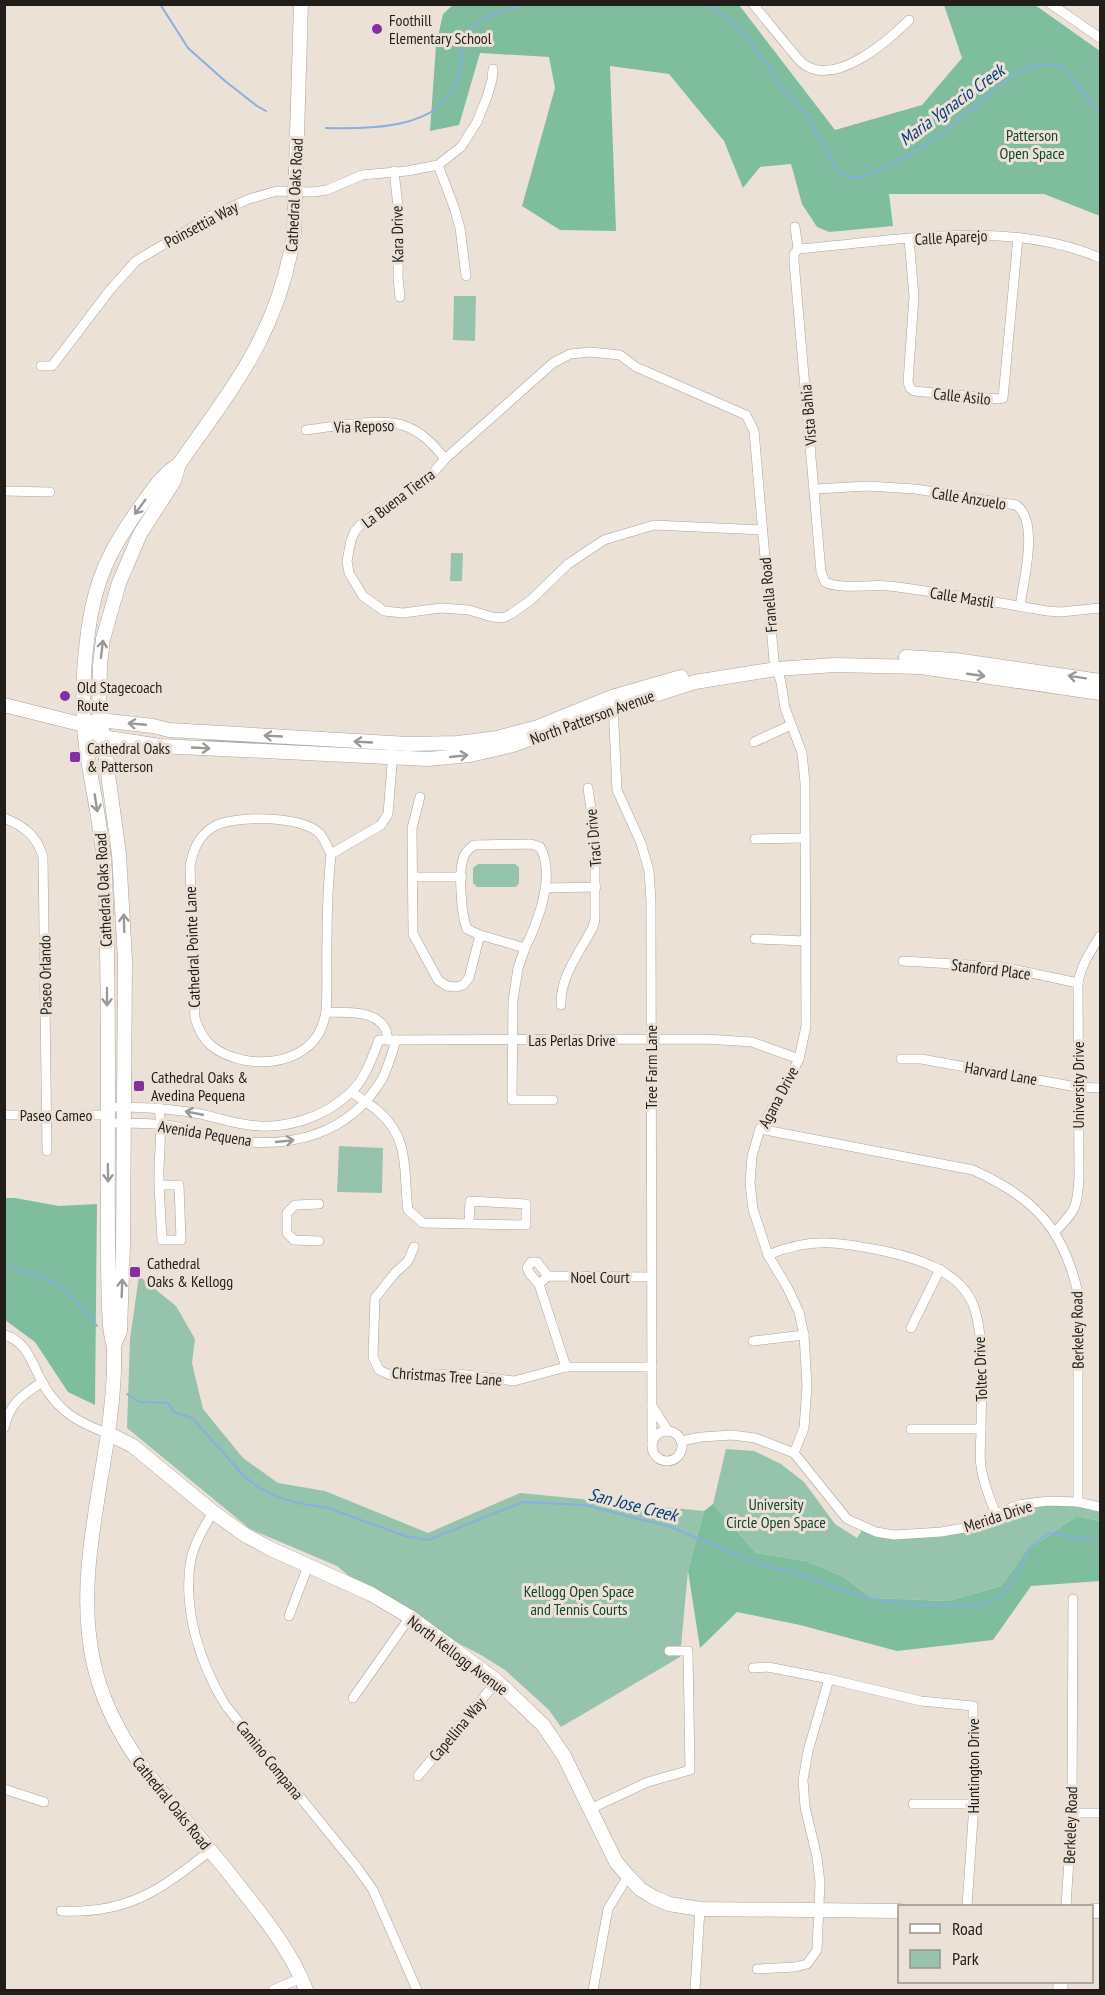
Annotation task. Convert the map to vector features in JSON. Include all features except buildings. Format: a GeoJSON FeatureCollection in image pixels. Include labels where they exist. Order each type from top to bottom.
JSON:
{"type":"FeatureCollection","features":[{"type":"Feature","properties":{"kind":"main road","name":"Cathedral Oaks Road"},"geometry":{"type":"LineString","coordinates":[[114,1345],[120,1331],[123,1244],[125,960],[120,854],[100,720],[100,664],[109,614],[129,556],[146,524],[174,481],[179,464],[251,359],[275,310],[290,259],[294,232],[301,4]]}},
{"type":"Feature","properties":{"kind":"main road","name":"Cathedral Oaks Road"},"geometry":{"type":"LineString","coordinates":[[179,464],[165,473],[158,482],[124,529],[104,565],[88,633],[82,703],[104,869],[110,1328],[114,1345],[109,1434],[88,1581],[88,1632],[94,1666],[105,1701],[129,1749],[271,1927],[304,1984]]}},
{"type":"Feature","properties":{"kind":"main road","name":"North Patterson Avenue"},"geometry":{"type":"LineString","coordinates":[[84,725],[100,720],[168,730],[394,743],[454,744],[497,738],[613,702],[695,682],[775,665],[840,656],[927,657],[1101,681]]}},
{"type":"Feature","properties":{"kind":"main road","name":"North Patterson Avenue"},"geometry":{"type":"LineString","coordinates":[[775,665],[921,667],[1101,693]]}},
{"type":"Feature","properties":{"kind":"main road","name":"North Patterson Avenue"},"geometry":{"type":"LineString","coordinates":[[4,705],[84,725],[102,736],[160,746],[428,759],[491,751],[542,735],[613,702]]}},
{"type":"Feature","properties":{"kind":"main road","name":"North Kellogg Avenue"},"geometry":{"type":"LineString","coordinates":[[109,1434],[133,1446],[213,1512],[271,1549],[371,1594],[410,1617],[497,1681],[543,1725],[564,1755],[616,1862],[640,1889],[653,1897],[669,1904],[700,1909],[898,1911]]}},
{"type":"Feature","properties":{"kind":"street"},"geometry":{"type":"LineString","coordinates":[[767,4],[756,8],[802,64],[815,70],[840,69],[888,41],[909,20]]}},
{"type":"Feature","properties":{"kind":"street"},"geometry":{"type":"LineString","coordinates":[[1051,4],[1101,38]]}},
{"type":"Feature","properties":{"kind":"street"},"geometry":{"type":"LineString","coordinates":[[466,276],[460,228],[438,165],[461,147],[477,122],[487,97],[493,69]]}},
{"type":"Feature","properties":{"kind":"street","name":"Poinsettia Way"},"geometry":{"type":"LineString","coordinates":[[41,366],[52,366],[110,290],[136,261],[228,207],[277,191],[327,190],[362,175],[438,165]]}},
{"type":"Feature","properties":{"kind":"street","name":"Kara Drive"},"geometry":{"type":"LineString","coordinates":[[394,171],[399,215],[400,297]]}},
{"type":"Feature","properties":{"kind":"street","name":"Vista Bahia"},"geometry":{"type":"LineString","coordinates":[[795,227],[798,249],[794,254],[794,261],[821,572],[825,582]]}},
{"type":"Feature","properties":{"kind":"street","name":"Calle Aparejo"},"geometry":{"type":"LineString","coordinates":[[798,249],[909,239],[990,235],[1054,243],[1101,258]]}},
{"type":"Feature","properties":{"kind":"street","name":"Calle Asilo"},"geometry":{"type":"LineString","coordinates":[[909,239],[914,288],[908,382],[910,388],[914,391],[998,399],[1003,398],[1018,237]]}},
{"type":"Feature","properties":{"kind":"street","name":"La Buena Tierra"},"geometry":{"type":"LineString","coordinates":[[601,352],[620,356],[636,367],[746,415],[754,431],[762,530],[654,525],[604,540],[568,564],[531,600],[503,618],[469,610],[441,608],[403,613],[384,611],[363,596],[349,573],[347,561],[351,540],[363,522],[408,493],[432,474],[445,459],[552,363],[570,354],[601,352]]}},
{"type":"Feature","properties":{"kind":"street","name":"Via Reposo"},"geometry":{"type":"LineString","coordinates":[[306,430],[351,424],[394,422],[419,433],[432,443],[445,459]]}},
{"type":"Feature","properties":{"kind":"street","name":"Calle Anzuelo"},"geometry":{"type":"LineString","coordinates":[[815,489],[868,486],[915,489],[1016,505],[1027,518],[1029,540],[1020,607]]}},
{"type":"Feature","properties":{"kind":"street"},"geometry":{"type":"LineString","coordinates":[[4,491],[50,492]]}},
{"type":"Feature","properties":{"kind":"street","name":"Franella Road"},"geometry":{"type":"LineString","coordinates":[[762,530],[775,665]]}},
{"type":"Feature","properties":{"kind":"street","name":"Calle Mastil"},"geometry":{"type":"LineString","coordinates":[[825,582],[836,585],[911,588],[1062,612],[1101,608]]}},
{"type":"Feature","properties":{"kind":"street","name":"Agana Drive"},"geometry":{"type":"LineString","coordinates":[[775,665],[780,678],[785,708],[802,753],[806,838],[806,1026],[799,1059],[785,1088],[760,1129],[752,1156],[750,1183],[753,1209],[768,1255],[788,1287],[799,1312],[804,1335],[807,1386],[804,1428],[794,1453]]}},
{"type":"Feature","properties":{"kind":"street","name":"Tree Farm Lane"},"geometry":{"type":"LineString","coordinates":[[613,702],[617,790],[641,843],[649,871],[651,901],[652,1444]]}},
{"type":"Feature","properties":{"kind":"street"},"geometry":{"type":"LineString","coordinates":[[754,742],[791,725]]}},
{"type":"Feature","properties":{"kind":"street"},"geometry":{"type":"LineString","coordinates":[[331,854],[381,825],[388,814],[394,743]]}},
{"type":"Feature","properties":{"kind":"street","name":"Traci Drive"},"geometry":{"type":"LineString","coordinates":[[561,1005],[560,993],[564,982],[593,927],[596,837],[588,788]]}},
{"type":"Feature","properties":{"kind":"street"},"geometry":{"type":"LineString","coordinates":[[420,797],[412,828],[413,934],[438,980],[447,986],[463,985],[469,978],[480,935]]}},
{"type":"Feature","properties":{"kind":"street","name":"Paseo Orlando"},"geometry":{"type":"LineString","coordinates":[[4,818],[30,832],[40,846],[43,857],[47,1151]]}},
{"type":"Feature","properties":{"kind":"street","name":"Cathedral Pointe Lane"},"geometry":{"type":"LineString","coordinates":[[237,820],[300,822],[320,834],[331,854],[327,900],[326,1012],[320,1030],[305,1048],[282,1061],[259,1063],[239,1059],[217,1050],[198,1032],[195,1018],[190,866],[193,852],[201,837],[211,828],[223,822],[237,820]]}},
{"type":"Feature","properties":{"kind":"street"},"geometry":{"type":"LineString","coordinates":[[755,839],[806,838]]}},
{"type":"Feature","properties":{"kind":"street"},"geometry":{"type":"LineString","coordinates":[[525,948],[480,935],[467,928],[463,919],[462,877],[464,857],[474,845],[531,844],[540,847],[544,855],[546,888],[535,928],[518,968],[513,1001],[512,1100],[552,1100]]}},
{"type":"Feature","properties":{"kind":"street"},"geometry":{"type":"LineString","coordinates":[[412,877],[462,877]]}},
{"type":"Feature","properties":{"kind":"street","name":"Traci Drive"},"geometry":{"type":"LineString","coordinates":[[546,888],[596,887]]}},
{"type":"Feature","properties":{"kind":"street","name":"University Drive"},"geometry":{"type":"LineString","coordinates":[[1055,1232],[1077,1205],[1079,1178],[1078,983],[1088,956],[1101,936]]}},
{"type":"Feature","properties":{"kind":"street"},"geometry":{"type":"LineString","coordinates":[[755,939],[806,940]]}},
{"type":"Feature","properties":{"kind":"street","name":"Stanford Place"},"geometry":{"type":"LineString","coordinates":[[903,961],[1003,967],[1078,983]]}},
{"type":"Feature","properties":{"kind":"street"},"geometry":{"type":"LineString","coordinates":[[326,1012],[367,1014],[385,1027],[388,1040]]}},
{"type":"Feature","properties":{"kind":"street","name":"Las Perlas Drive"},"geometry":{"type":"LineString","coordinates":[[388,1040],[705,1039],[752,1042],[799,1059]]}},
{"type":"Feature","properties":{"kind":"street","name":"Avenida Pequena"},"geometry":{"type":"LineString","coordinates":[[108,1115],[124,1107],[159,1108],[196,1113],[249,1125],[267,1126],[300,1121],[320,1114],[352,1092],[372,1059],[388,1040]]}},
{"type":"Feature","properties":{"kind":"street","name":"Avenida Pequena"},"geometry":{"type":"LineString","coordinates":[[108,1115],[124,1123],[162,1125],[249,1142],[284,1142],[327,1131],[344,1121],[365,1103],[383,1078],[388,1040]]}},
{"type":"Feature","properties":{"kind":"street","name":"Harvard Lane"},"geometry":{"type":"LineString","coordinates":[[901,1059],[921,1059],[1077,1088],[1101,1088]]}},
{"type":"Feature","properties":{"kind":"street"},"geometry":{"type":"LineString","coordinates":[[352,1092],[378,1110],[395,1131],[405,1152],[408,1210],[423,1223],[469,1224],[526,1225],[526,1204],[470,1201],[469,1224]]}},
{"type":"Feature","properties":{"kind":"street"},"geometry":{"type":"LineString","coordinates":[[159,1108],[162,1125],[158,1160],[159,1185],[162,1240],[181,1239],[179,1185],[159,1185]]}},
{"type":"Feature","properties":{"kind":"street","name":"Paseo Cameo"},"geometry":{"type":"LineString","coordinates":[[4,1115],[47,1117],[108,1115]]}},
{"type":"Feature","properties":{"kind":"street","name":"Berkeley Road"},"geometry":{"type":"LineString","coordinates":[[760,1129],[973,1170],[990,1177],[1040,1212],[1055,1232],[1072,1267],[1077,1293],[1078,1502]]}},
{"type":"Feature","properties":{"kind":"street"},"geometry":{"type":"LineString","coordinates":[[319,1204],[295,1205],[287,1212],[287,1233],[294,1240],[319,1241]]}},
{"type":"Feature","properties":{"kind":"street","name":"Toltec Drive"},"geometry":{"type":"LineString","coordinates":[[768,1255],[790,1246],[818,1242],[849,1244],[902,1255],[940,1269],[958,1284],[972,1302],[980,1336],[981,1466],[989,1498],[996,1514]]}},
{"type":"Feature","properties":{"kind":"street","name":"Christmas Tree Lane"},"geometry":{"type":"LineString","coordinates":[[414,1247],[408,1261],[375,1298],[373,1358],[379,1370],[390,1375],[458,1374],[514,1381],[566,1367],[652,1367]]}},
{"type":"Feature","properties":{"kind":"street","name":"Noel Court"},"geometry":{"type":"LineString","coordinates":[[548,1276],[537,1262],[531,1262],[527,1268],[539,1284],[566,1367]]}},
{"type":"Feature","properties":{"kind":"street"},"geometry":{"type":"LineString","coordinates":[[911,1328],[940,1269]]}},
{"type":"Feature","properties":{"kind":"street","name":"Noel Court"},"geometry":{"type":"LineString","coordinates":[[539,1284],[548,1276],[651,1277]]}},
{"type":"Feature","properties":{"kind":"street","name":"North Kellogg Avenue"},"geometry":{"type":"LineString","coordinates":[[4,1335],[25,1348],[42,1382],[64,1410],[75,1419],[109,1434]]}},
{"type":"Feature","properties":{"kind":"street"},"geometry":{"type":"LineString","coordinates":[[753,1341],[804,1335]]}},
{"type":"Feature","properties":{"kind":"street"},"geometry":{"type":"LineString","coordinates":[[4,1428],[13,1404],[42,1382]]}},
{"type":"Feature","properties":{"kind":"street"},"geometry":{"type":"LineString","coordinates":[[652,1406],[668,1431],[676,1434],[681,1441],[680,1454],[667,1461],[656,1456],[652,1444],[656,1436],[668,1431]]}},
{"type":"Feature","properties":{"kind":"street"},"geometry":{"type":"LineString","coordinates":[[911,1429],[981,1430]]}},
{"type":"Feature","properties":{"kind":"street"},"geometry":{"type":"LineString","coordinates":[[681,1441],[732,1435],[755,1438],[794,1453]]}},
{"type":"Feature","properties":{"kind":"street","name":"Merida Drive"},"geometry":{"type":"LineString","coordinates":[[794,1453],[847,1519],[876,1532],[894,1535],[964,1528],[1018,1505],[1048,1501],[1078,1502],[1101,1507]]}},
{"type":"Feature","properties":{"kind":"street","name":"Camino Compana"},"geometry":{"type":"LineString","coordinates":[[213,1512],[197,1541],[191,1559],[190,1593],[196,1639],[210,1680],[226,1706],[373,1890],[417,1990]]}},
{"type":"Feature","properties":{"kind":"street"},"geometry":{"type":"LineString","coordinates":[[289,1617],[308,1566]]}},
{"type":"Feature","properties":{"kind":"street","name":"Berkeley Road"},"geometry":{"type":"LineString","coordinates":[[1066,1905],[1072,1813],[1073,1599]]}},
{"type":"Feature","properties":{"kind":"street"},"geometry":{"type":"LineString","coordinates":[[353,1698],[410,1617]]}},
{"type":"Feature","properties":{"kind":"street"},"geometry":{"type":"LineString","coordinates":[[590,1809],[648,1782],[690,1770],[688,1651],[669,1651]]}},
{"type":"Feature","properties":{"kind":"street","name":"Huntington Drive"},"geometry":{"type":"LineString","coordinates":[[753,1668],[768,1667],[921,1701],[973,1706],[974,1804],[967,1905]]}},
{"type":"Feature","properties":{"kind":"street"},"geometry":{"type":"LineString","coordinates":[[757,1969],[807,1964],[817,1950],[820,1882],[817,1857],[805,1807],[803,1780],[808,1751],[829,1679]]}},
{"type":"Feature","properties":{"kind":"street","name":"Capellina Way"},"geometry":{"type":"LineString","coordinates":[[417,1776],[497,1681]]}},
{"type":"Feature","properties":{"kind":"street"},"geometry":{"type":"LineString","coordinates":[[4,1789],[44,1802]]}},
{"type":"Feature","properties":{"kind":"street"},"geometry":{"type":"LineString","coordinates":[[913,1804],[974,1804]]}},
{"type":"Feature","properties":{"kind":"street"},"geometry":{"type":"LineString","coordinates":[[1072,1813],[1101,1813]]}},
{"type":"Feature","properties":{"kind":"street"},"geometry":{"type":"LineString","coordinates":[[61,1911],[84,1912],[131,1902],[160,1889],[211,1850]]}},
{"type":"Feature","properties":{"kind":"street"},"geometry":{"type":"LineString","coordinates":[[593,1990],[608,1909],[628,1876]]}},
{"type":"Feature","properties":{"kind":"street"},"geometry":{"type":"LineString","coordinates":[[695,1990],[700,1909]]}},
{"type":"Feature","properties":{"kind":"street"},"geometry":{"type":"LineString","coordinates":[[273,1990],[304,1984]]}},
{"type":"Feature","properties":{"kind":"green space","name":"Patterson Open Space"},"geometry":{"type":"Polygon","coordinates":[[[454,4],[739,5],[835,130],[922,105],[962,58],[944,5],[1035,5],[1100,51],[1100,216],[1044,194],[889,194],[893,226],[829,232],[817,227],[802,204],[791,164],[760,167],[743,188],[724,141],[669,74],[610,66],[616,231],[560,230],[522,206],[555,88],[549,57],[480,53],[459,125],[430,131],[436,45],[443,14],[454,4]]]}},
{"type":"Feature","properties":{"kind":"green space"},"geometry":{"type":"Polygon","coordinates":[[[454,296],[476,296],[475,341],[453,340],[454,296]]]}},
{"type":"Feature","properties":{"kind":"green space"},"geometry":{"type":"Polygon","coordinates":[[[451,553],[463,553],[462,581],[450,581],[451,553]]]}},
{"type":"Feature","properties":{"kind":"green space"},"geometry":{"type":"Polygon","coordinates":[[[216,739],[367,747],[380,751],[182,744],[157,740],[216,739]]]}},
{"type":"Feature","properties":{"kind":"green space"},"geometry":{"type":"Polygon","coordinates":[[[478,864],[515,864],[519,867],[519,883],[516,887],[477,887],[473,883],[473,868],[478,864]]]}},
{"type":"Feature","properties":{"kind":"green space"},"geometry":{"type":"Polygon","coordinates":[[[339,1146],[383,1148],[382,1193],[337,1192],[339,1146]]]}},
{"type":"Feature","properties":{"kind":"green space"},"geometry":{"type":"Polygon","coordinates":[[[5,1198],[59,1206],[97,1204],[95,1405],[68,1392],[35,1342],[5,1320],[5,1198]]]}},
{"type":"Feature","properties":{"kind":"green space","name":"Kellogg Open Space and Tennis Courts"},"geometry":{"type":"Polygon","coordinates":[[[139,1276],[176,1306],[195,1339],[192,1363],[203,1409],[243,1458],[278,1483],[325,1491],[428,1533],[520,1493],[704,1511],[688,1571],[680,1657],[561,1727],[549,1710],[505,1670],[371,1594],[337,1566],[250,1529],[127,1428],[130,1339],[139,1276]]]}},
{"type":"Feature","properties":{"kind":"green space","name":"University Circle Open Space"},"geometry":{"type":"Polygon","coordinates":[[[726,1449],[754,1451],[781,1464],[804,1482],[835,1524],[857,1538],[864,1527],[876,1532],[941,1532],[1048,1501],[1100,1507],[1100,1521],[1077,1516],[1026,1551],[1001,1586],[948,1601],[872,1598],[842,1576],[805,1561],[756,1553],[713,1504],[726,1449]]]}},
{"type":"Feature","properties":{"kind":"green space"},"geometry":{"type":"Polygon","coordinates":[[[713,1504],[756,1553],[805,1561],[842,1576],[872,1598],[948,1601],[1001,1586],[1026,1551],[1077,1516],[1100,1521],[1100,1581],[1031,1586],[993,1640],[897,1651],[800,1625],[737,1612],[700,1648],[688,1571],[704,1511],[713,1504]]]}},
{"type":"Feature","properties":{"kind":"waterway","name":"Maria Ygnacio Creek"},"geometry":{"type":"LineString","coordinates":[[160,4],[188,48],[225,81],[266,111]]}},
{"type":"Feature","properties":{"kind":"waterway","name":"Maria Ygnacio Creek"},"geometry":{"type":"LineString","coordinates":[[326,128],[381,127],[400,124],[434,110],[447,98],[456,83],[467,38],[475,26],[492,15],[526,4]]}},
{"type":"Feature","properties":{"kind":"waterway","name":"Maria Ygnacio Creek"},"geometry":{"type":"LineString","coordinates":[[705,4],[739,28],[770,68],[780,86],[806,114],[838,171],[848,177],[863,177],[911,154],[943,133],[1025,68],[1043,64],[1060,67],[1067,72],[1100,113]]}},
{"type":"Feature","properties":{"kind":"waterway","name":"San Jose Creek"},"geometry":{"type":"LineString","coordinates":[[4,1267],[34,1274],[58,1286],[78,1303],[97,1326]]}},
{"type":"Feature","properties":{"kind":"waterway","name":"San Jose Creek"},"geometry":{"type":"LineString","coordinates":[[127,1394],[140,1402],[168,1403],[174,1412],[192,1418],[245,1477],[261,1489],[280,1498],[328,1508],[405,1536],[428,1540],[523,1502],[585,1505],[669,1526],[745,1559],[771,1568],[791,1571],[859,1596],[897,1603],[935,1606],[968,1606],[989,1603],[1005,1592],[1021,1568],[1029,1548],[1049,1533],[1093,1540],[1100,1544]]}},
{"type":"Feature","properties":{"kind":"place","name":"Foothill Elementary School"},"geometry":{"type":"Point","coordinates":[377,29]}},
{"type":"Feature","properties":{"kind":"place","name":"Old Stagecoach Route"},"geometry":{"type":"Point","coordinates":[65,696]}},
{"type":"Feature","properties":{"kind":"place","name":"Cathedral Oaks & Patterson"},"geometry":{"type":"Point","coordinates":[75,757]}},
{"type":"Feature","properties":{"kind":"place","name":"Cathedral Oaks & Avedina Pequena"},"geometry":{"type":"Point","coordinates":[139,1086]}},
{"type":"Feature","properties":{"kind":"place","name":"Cathedral Oaks & Kellogg"},"geometry":{"type":"Point","coordinates":[135,1272]}}]}
